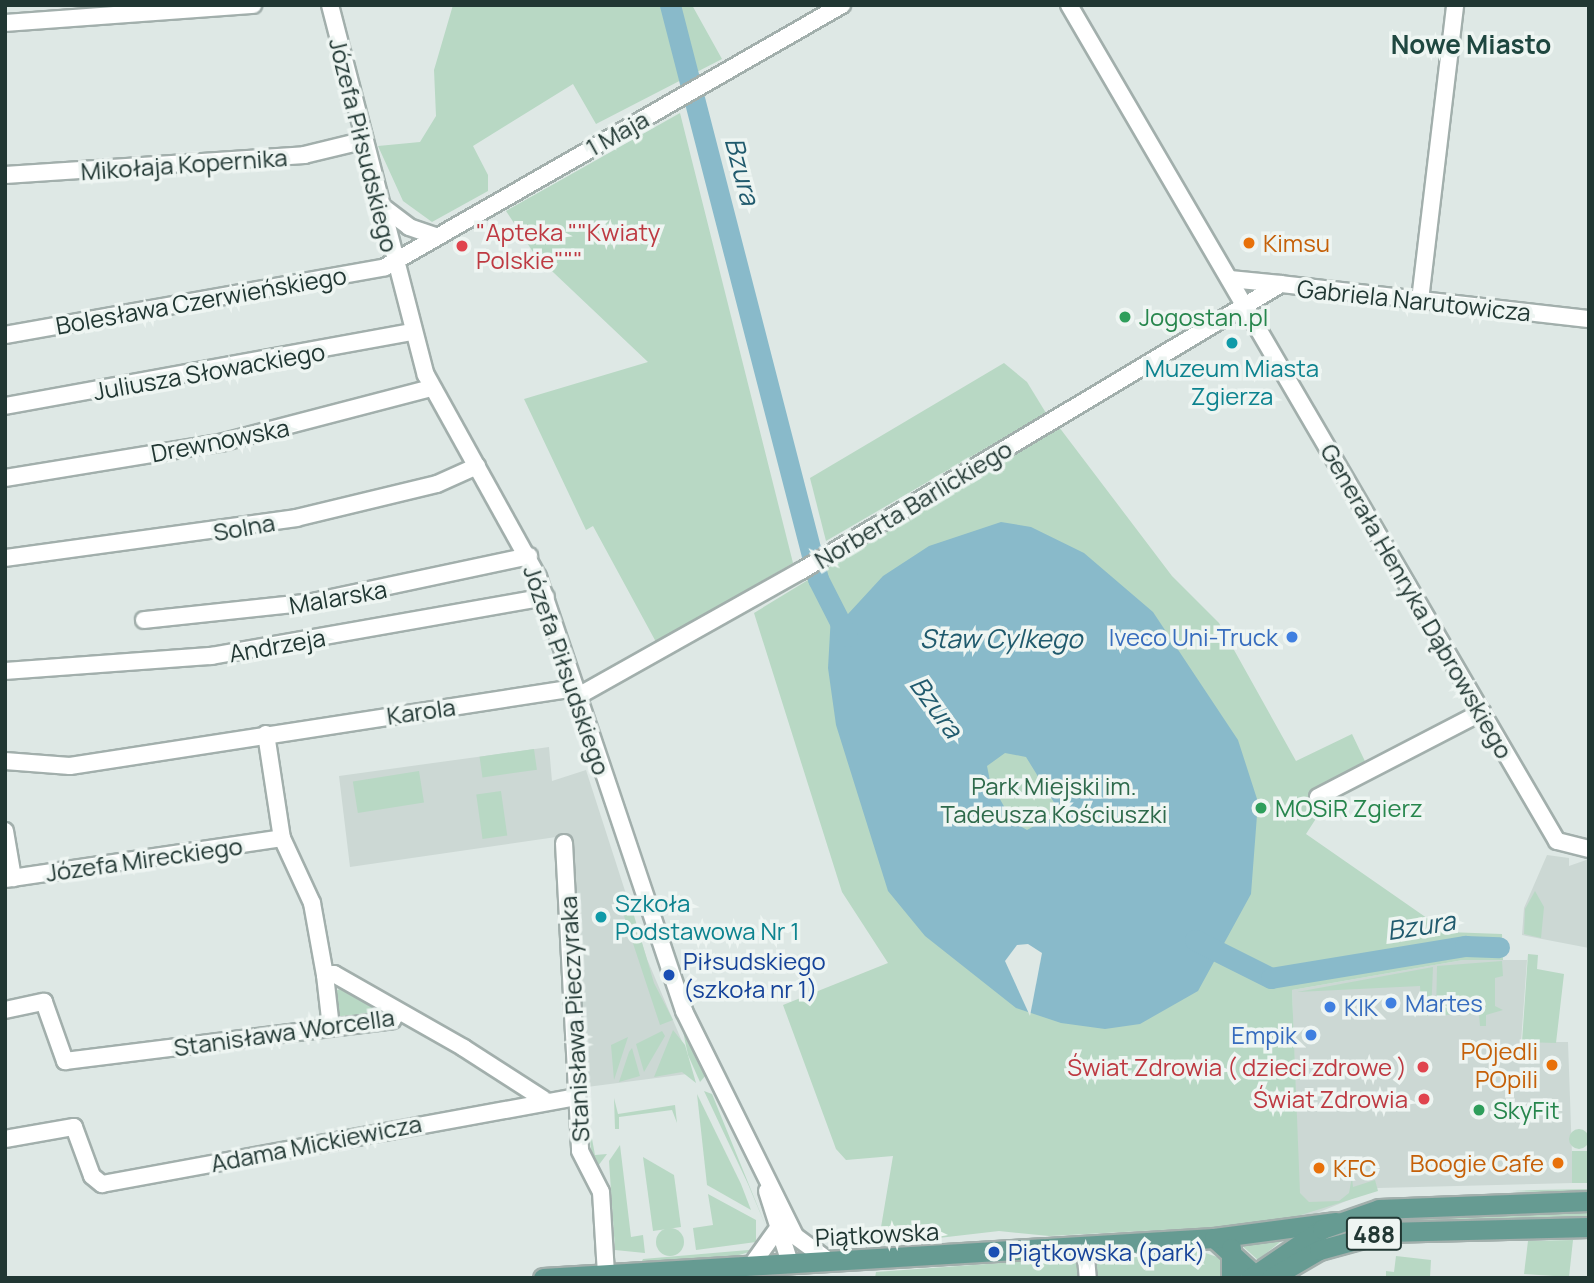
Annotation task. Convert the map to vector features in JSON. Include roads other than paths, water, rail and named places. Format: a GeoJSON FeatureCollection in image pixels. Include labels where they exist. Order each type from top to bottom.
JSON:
{"type":"FeatureCollection","features":[{"type":"Feature","properties":{"kind":"main road","name":"488"},"geometry":{"type":"LineString","coordinates":[[1259,1277],[1336,1222],[1408,1205],[1589,1201]]}},
{"type":"Feature","properties":{"kind":"main road","name":"Piątkowska"},"geometry":{"type":"LineString","coordinates":[[543,1278],[606,1274],[718,1273],[751,1266],[1085,1246],[1222,1243],[1336,1222]]}},
{"type":"Feature","properties":{"kind":"main road","name":"488"},"geometry":{"type":"LineString","coordinates":[[1259,1277],[1319,1251],[1378,1233],[1589,1227]]}},
{"type":"Feature","properties":{"kind":"main road"},"geometry":{"type":"LineString","coordinates":[[1222,1243],[1259,1277]]}},
{"type":"Feature","properties":{"kind":"main road"},"geometry":{"type":"LineString","coordinates":[[1222,1243],[1231,1278]]}},
{"type":"Feature","properties":{"kind":"street"},"geometry":{"type":"LineString","coordinates":[[5,23],[253,5]]}},
{"type":"Feature","properties":{"kind":"street","name":"Józefa Piłsudskiego"},"geometry":{"type":"LineString","coordinates":[[330,5],[412,332],[431,388],[529,556],[546,597],[669,975],[762,1175],[795,1236]]}},
{"type":"Feature","properties":{"kind":"street","name":"1 Maja"},"geometry":{"type":"LineString","coordinates":[[394,260],[842,5]]}},
{"type":"Feature","properties":{"kind":"street","name":"Generała Henryka Dąbrowskiego"},"geometry":{"type":"LineString","coordinates":[[1069,5],[1557,841],[1589,849]]}},
{"type":"Feature","properties":{"kind":"street"},"geometry":{"type":"LineString","coordinates":[[1420,300],[1455,5]]}},
{"type":"Feature","properties":{"kind":"street","name":"Mikołaja Kopernika"},"geometry":{"type":"LineString","coordinates":[[5,175],[304,155],[362,141]]}},
{"type":"Feature","properties":{"kind":"street"},"geometry":{"type":"LineString","coordinates":[[379,204],[409,227],[435,236]]}},
{"type":"Feature","properties":{"kind":"street","name":"Bolesława Czerwieńskiego"},"geometry":{"type":"LineString","coordinates":[[5,335],[371,271],[394,260]]}},
{"type":"Feature","properties":{"kind":"street"},"geometry":{"type":"LineString","coordinates":[[1230,279],[1281,284]]}},
{"type":"Feature","properties":{"kind":"street","name":"Gabriela Narutowicza"},"geometry":{"type":"LineString","coordinates":[[1246,306],[1281,284],[1589,319]]}},
{"type":"Feature","properties":{"kind":"street","name":"Norberta Barlickiego"},"geometry":{"type":"LineString","coordinates":[[576,692],[805,569],[1246,306]]}},
{"type":"Feature","properties":{"kind":"street","name":"Juliusza Słowackiego"},"geometry":{"type":"LineString","coordinates":[[5,406],[412,332]]}},
{"type":"Feature","properties":{"kind":"street","name":"Drewnowska"},"geometry":{"type":"LineString","coordinates":[[5,478],[224,442],[431,388]]}},
{"type":"Feature","properties":{"kind":"street","name":"Solna"},"geometry":{"type":"LineString","coordinates":[[5,558],[296,518],[437,484],[477,466]]}},
{"type":"Feature","properties":{"kind":"street","name":"Malarska"},"geometry":{"type":"LineString","coordinates":[[144,620],[313,603],[529,556]]}},
{"type":"Feature","properties":{"kind":"street","name":"Andrzeja"},"geometry":{"type":"LineString","coordinates":[[5,671],[211,656],[546,597]]}},
{"type":"Feature","properties":{"kind":"street","name":"Karola"},"geometry":{"type":"LineString","coordinates":[[5,761],[70,766],[266,734],[576,692]]}},
{"type":"Feature","properties":{"kind":"street"},"geometry":{"type":"LineString","coordinates":[[1318,797],[1482,712]]}},
{"type":"Feature","properties":{"kind":"street"},"geometry":{"type":"LineString","coordinates":[[266,734],[282,838],[312,903],[331,1028]]}},
{"type":"Feature","properties":{"kind":"street"},"geometry":{"type":"LineString","coordinates":[[5,831],[9,878]]}},
{"type":"Feature","properties":{"kind":"street","name":"Józefa Mireckiego"},"geometry":{"type":"LineString","coordinates":[[9,878],[282,838]]}},
{"type":"Feature","properties":{"kind":"street","name":"Stanisława Pieczyraka"},"geometry":{"type":"LineString","coordinates":[[564,843],[581,1156],[601,1192],[606,1274]]}},
{"type":"Feature","properties":{"kind":"street"},"geometry":{"type":"LineString","coordinates":[[325,975],[334,974],[398,1012]]}},
{"type":"Feature","properties":{"kind":"street","name":"Stanisława Worcella"},"geometry":{"type":"LineString","coordinates":[[5,1010],[44,1002],[65,1061],[392,1020],[398,1012],[530,1085],[543,1099]]}},
{"type":"Feature","properties":{"kind":"street","name":"Adama Mickiewicza"},"geometry":{"type":"LineString","coordinates":[[5,1139],[74,1127],[92,1176],[102,1184],[543,1099],[577,1097]]}},
{"type":"Feature","properties":{"kind":"street","name":"Józefa Piłsudskiego"},"geometry":{"type":"LineString","coordinates":[[762,1175],[776,1231],[790,1264]]}},
{"type":"Feature","properties":{"kind":"street"},"geometry":{"type":"LineString","coordinates":[[751,1266],[776,1231]]}},
{"type":"Feature","properties":{"kind":"street"},"geometry":{"type":"LineString","coordinates":[[795,1236],[808,1251],[830,1261]]}},
{"type":"Feature","properties":{"kind":"street"},"geometry":{"type":"LineString","coordinates":[[790,1264],[795,1236]]}},
{"type":"Feature","properties":{"kind":"street"},"geometry":{"type":"LineString","coordinates":[[1085,1246],[1087,1278]]}},
{"type":"Feature","properties":{"kind":"water","name":"Staw Cylkego"},"geometry":{"type":"Polygon","coordinates":[[[1001,522],[1031,527],[1084,553],[1153,612],[1238,740],[1258,802],[1251,894],[1198,991],[1140,1024],[1105,1029],[1061,1023],[1016,1008],[925,936],[888,891],[836,725],[828,668],[831,615],[848,614],[883,576],[929,546],[1001,522]],[[1005,753],[987,766],[990,781],[1012,821],[1027,830],[1050,817],[1055,804],[1026,757],[1005,753]]]}},
{"type":"Feature","properties":{"kind":"waterway","name":"Bzura"},"geometry":{"type":"LineString","coordinates":[[670,5],[818,579],[847,636]]}},
{"type":"Feature","properties":{"kind":"waterway","name":"Bzura"},"geometry":{"type":"LineString","coordinates":[[1195,940],[1271,978],[1465,946],[1499,947]]}},
{"type":"Feature","properties":{"kind":"place","name":"Kimsu"},"geometry":{"type":"Point","coordinates":[1249,243]}},
{"type":"Feature","properties":{"kind":"place","name":"\"Apteka \"\"Kwiaty Polskie\"\"\""},"geometry":{"type":"Point","coordinates":[462,246]}},
{"type":"Feature","properties":{"kind":"place","name":"Jogostan.pl"},"geometry":{"type":"Point","coordinates":[1125,317]}},
{"type":"Feature","properties":{"kind":"place","name":"Muzeum Miasta Zgierza"},"geometry":{"type":"Point","coordinates":[1232,343]}},
{"type":"Feature","properties":{"kind":"place","name":"Iveco Uni-Truck"},"geometry":{"type":"Point","coordinates":[1292,637]}},
{"type":"Feature","properties":{"kind":"place","name":"MOSiR Zgierz"},"geometry":{"type":"Point","coordinates":[1261,808]}},
{"type":"Feature","properties":{"kind":"place","name":"Szkoła Podstawowa Nr 1"},"geometry":{"type":"Point","coordinates":[601,917]}},
{"type":"Feature","properties":{"kind":"place","name":"Piłsudskiego (szkoła nr 1)"},"geometry":{"type":"Point","coordinates":[669,975]}},
{"type":"Feature","properties":{"kind":"place","name":"Martes"},"geometry":{"type":"Point","coordinates":[1391,1003]}},
{"type":"Feature","properties":{"kind":"place","name":"KIK"},"geometry":{"type":"Point","coordinates":[1330,1007]}},
{"type":"Feature","properties":{"kind":"place","name":"Empik"},"geometry":{"type":"Point","coordinates":[1311,1035]}},
{"type":"Feature","properties":{"kind":"place","name":"POjedli POpili"},"geometry":{"type":"Point","coordinates":[1552,1065]}},
{"type":"Feature","properties":{"kind":"place","name":"Świat Zdrowia ( dzieci zdrowe )"},"geometry":{"type":"Point","coordinates":[1423,1067]}},
{"type":"Feature","properties":{"kind":"place","name":"Świat Zdrowia"},"geometry":{"type":"Point","coordinates":[1424,1099]}},
{"type":"Feature","properties":{"kind":"place","name":"SkyFit"},"geometry":{"type":"Point","coordinates":[1479,1110]}},
{"type":"Feature","properties":{"kind":"place","name":"Boogie Cafe"},"geometry":{"type":"Point","coordinates":[1558,1163]}},
{"type":"Feature","properties":{"kind":"place","name":"KFC"},"geometry":{"type":"Point","coordinates":[1319,1168]}},
{"type":"Feature","properties":{"kind":"place","name":"Piątkowska (park)"},"geometry":{"type":"Point","coordinates":[994,1252]}},
{"type":"Feature","properties":{"kind":"district","name":"Nowe Miasto"},"geometry":{"type":"Point","coordinates":[1471,45]}},
{"type":"Feature","properties":{"kind":"park label","name":"Park Miejski im. Tadeusza Kościuszki"},"geometry":{"type":"Point","coordinates":[1054,800]}}]}
